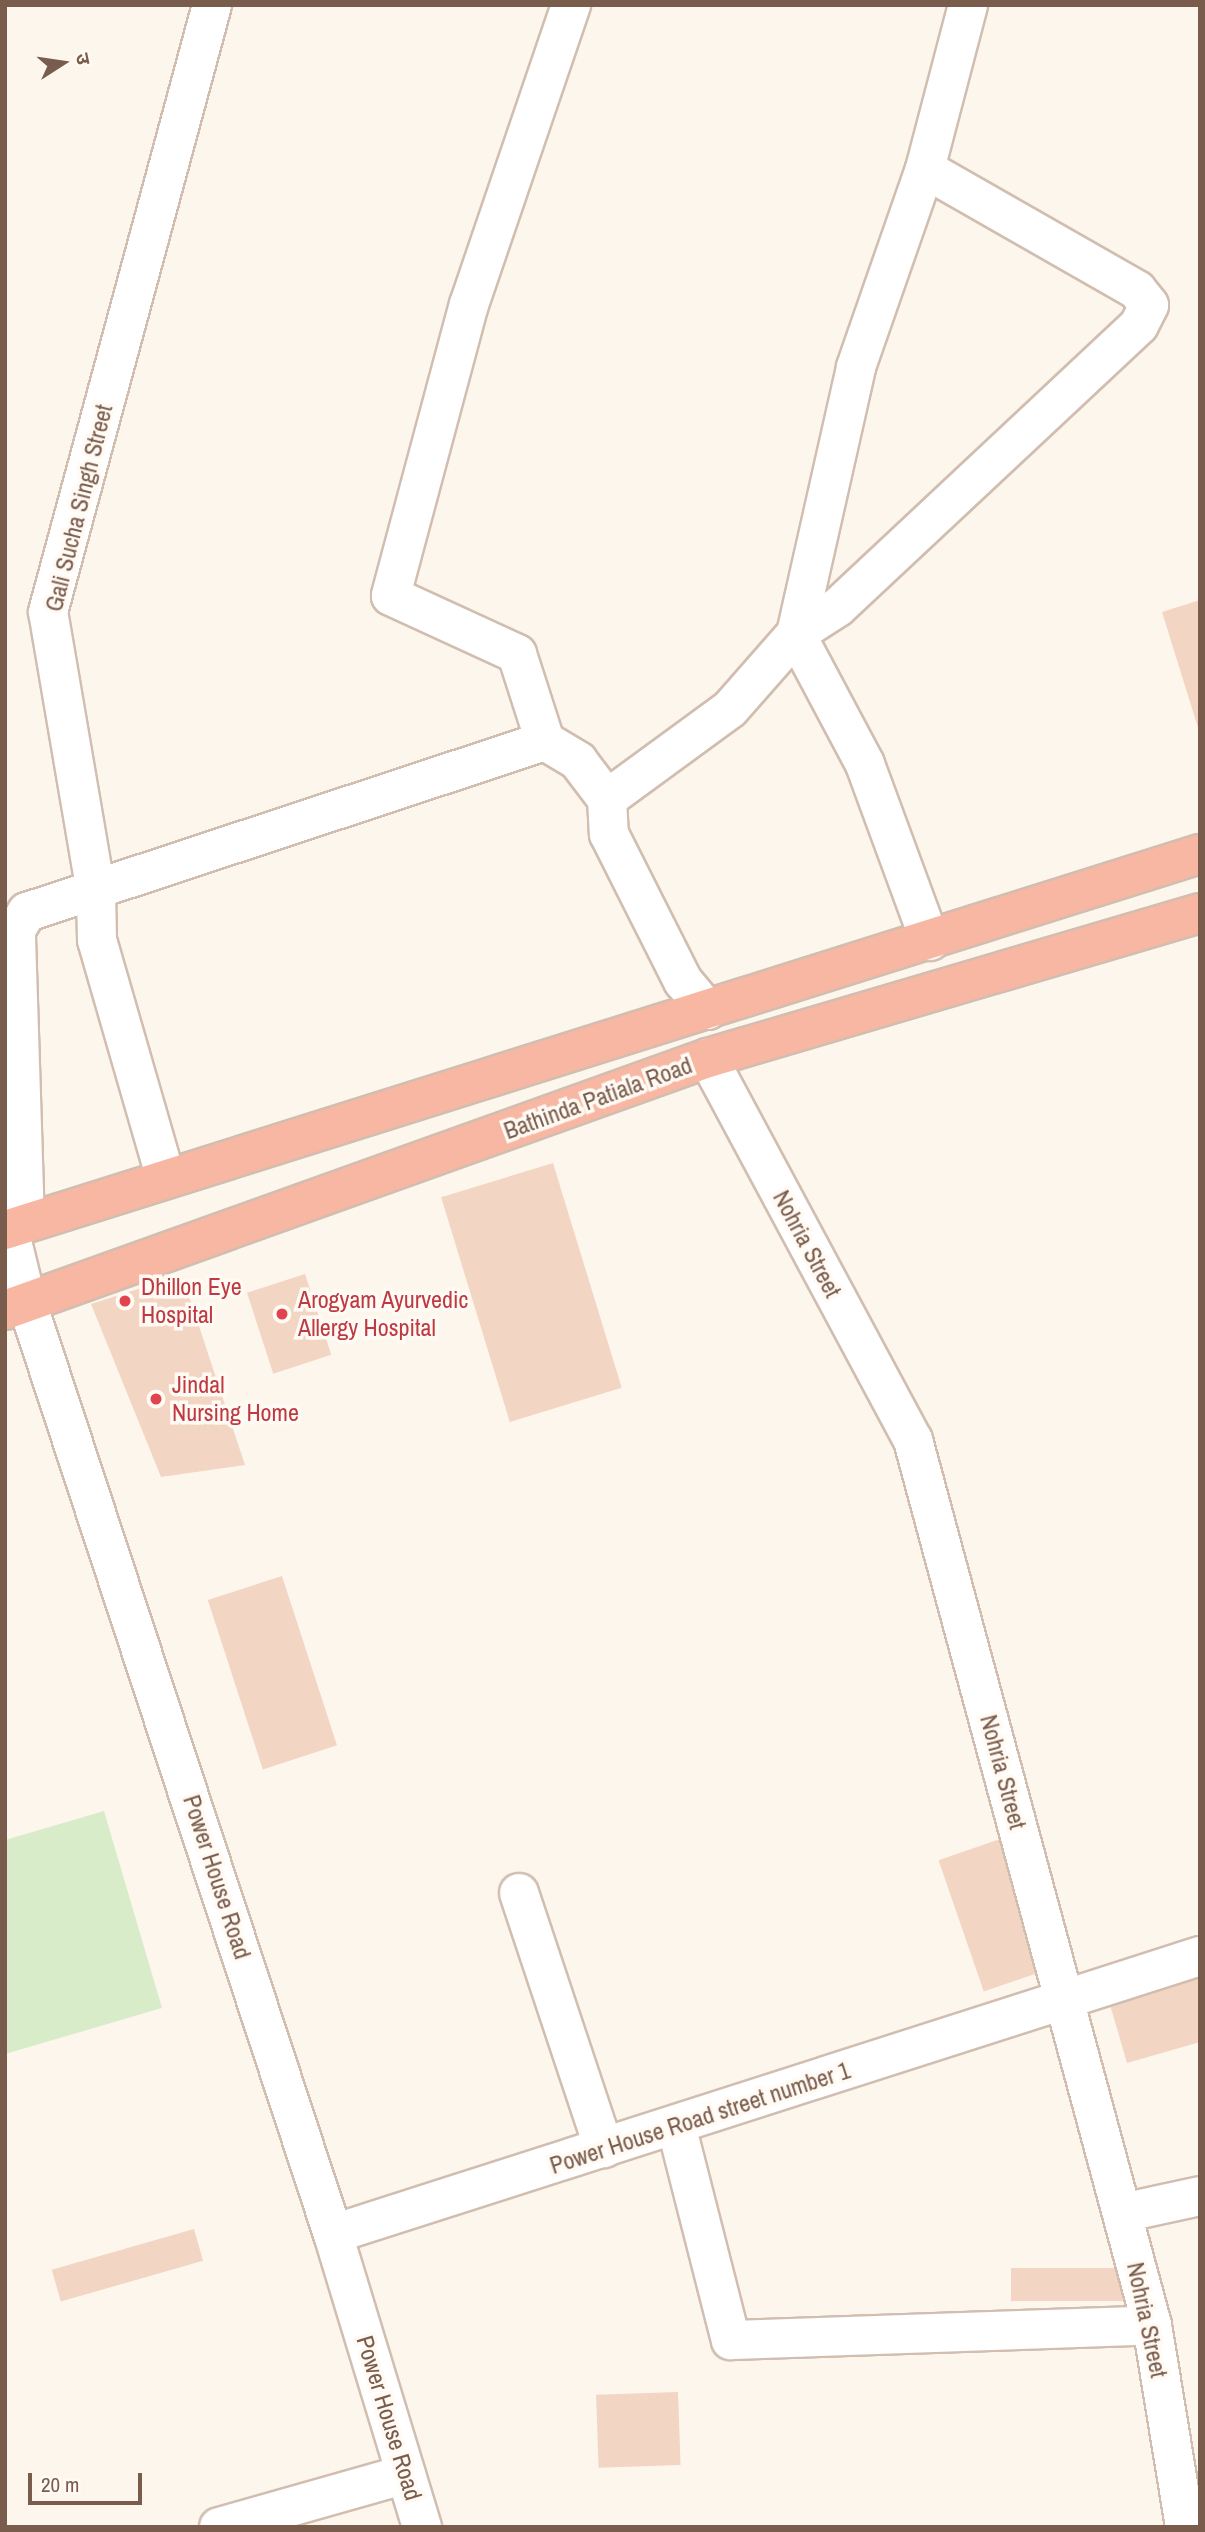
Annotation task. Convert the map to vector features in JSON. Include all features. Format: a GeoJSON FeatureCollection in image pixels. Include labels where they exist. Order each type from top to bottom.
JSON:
{"type":"FeatureCollection","features":[{"type":"Feature","properties":{"kind":"highway"},"geometry":{"type":"LineString","coordinates":[[13,1227],[1200,854]]}},
{"type":"Feature","properties":{"kind":"highway","name":"Bathinda Patiala Road"},"geometry":{"type":"LineString","coordinates":[[16,1307],[708,1059],[1200,913]]}},
{"type":"Feature","properties":{"kind":"street","name":"Gali Sucha Singh Street"},"geometry":{"type":"LineString","coordinates":[[166,1179],[97,940],[96,892],[48,612],[212,5]]}},
{"type":"Feature","properties":{"kind":"street"},"geometry":{"type":"LineString","coordinates":[[570,5],[469,304],[391,596],[517,654],[545,741],[578,761],[607,799],[609,834],[683,981],[707,1010]]}},
{"type":"Feature","properties":{"kind":"street"},"geometry":{"type":"LineString","coordinates":[[930,941],[865,764],[796,634],[856,368],[925,169],[968,5]]}},
{"type":"Feature","properties":{"kind":"street"},"geometry":{"type":"LineString","coordinates":[[607,799],[730,709],[796,634],[838,607],[1139,325],[1149,305],[1137,290],[925,169]]}},
{"type":"Feature","properties":{"kind":"street","name":"Power House Road"},"geometry":{"type":"LineString","coordinates":[[422,2527],[333,2234],[16,1307],[13,1227],[16,930],[27,912],[96,892],[545,741]]}},
{"type":"Feature","properties":{"kind":"street","name":"Nohria Street"},"geometry":{"type":"LineString","coordinates":[[708,1059],[913,1440],[1152,2325],[1185,2527]]}},
{"type":"Feature","properties":{"kind":"street"},"geometry":{"type":"LineString","coordinates":[[519,1893],[604,2148]]}},
{"type":"Feature","properties":{"kind":"street","name":"Power House Road street number 1"},"geometry":{"type":"LineString","coordinates":[[333,2234],[1200,1956]]}},
{"type":"Feature","properties":{"kind":"street"},"geometry":{"type":"LineString","coordinates":[[676,2125],[732,2340],[1152,2325]]}},
{"type":"Feature","properties":{"kind":"street"},"geometry":{"type":"LineString","coordinates":[[1122,2213],[1200,2196]]}},
{"type":"Feature","properties":{"kind":"street"},"geometry":{"type":"LineString","coordinates":[[219,2527],[406,2474]]}},
{"type":"Feature","properties":{"kind":"green space"},"geometry":{"type":"Polygon","coordinates":[[[104,1811],[162,2008],[5,2054],[5,1840],[104,1811]]]}},
{"type":"Feature","properties":{"kind":"building"},"geometry":{"type":"Polygon","coordinates":[[[1200,600],[1200,731],[1199,731],[1162,612],[1200,600]]]}},
{"type":"Feature","properties":{"kind":"building"},"geometry":{"type":"Polygon","coordinates":[[[553,1163],[622,1388],[510,1422],[441,1197],[553,1163]]]}},
{"type":"Feature","properties":{"kind":"building"},"geometry":{"type":"Polygon","coordinates":[[[305,1274],[331,1355],[273,1374],[247,1293],[305,1274]]]}},
{"type":"Feature","properties":{"kind":"building"},"geometry":{"type":"Polygon","coordinates":[[[182,1275],[245,1465],[161,1477],[91,1304],[182,1275]]]}},
{"type":"Feature","properties":{"kind":"building"},"geometry":{"type":"Polygon","coordinates":[[[282,1576],[337,1745],[263,1769],[208,1600],[282,1576]]]}},
{"type":"Feature","properties":{"kind":"building"},"geometry":{"type":"Polygon","coordinates":[[[1000,1839],[1045,1970],[984,1992],[939,1860],[1000,1839]]]}},
{"type":"Feature","properties":{"kind":"building"},"geometry":{"type":"Polygon","coordinates":[[[1200,1964],[1200,2042],[1127,2063],[1106,1991],[1200,1964]]]}},
{"type":"Feature","properties":{"kind":"building"},"geometry":{"type":"Polygon","coordinates":[[[194,2229],[203,2261],[61,2302],[52,2270],[194,2229]]]}},
{"type":"Feature","properties":{"kind":"building"},"geometry":{"type":"Polygon","coordinates":[[[1011,2268],[1126,2268],[1126,2301],[1011,2301],[1011,2268]]]}},
{"type":"Feature","properties":{"kind":"building"},"geometry":{"type":"Polygon","coordinates":[[[678,2392],[681,2465],[599,2468],[596,2395],[678,2392]]]}},
{"type":"Feature","properties":{"kind":"place","name":"Dhillon Eye Hospital"},"geometry":{"type":"Point","coordinates":[125,1301]}},
{"type":"Feature","properties":{"kind":"place","name":"Arogyam Ayurvedic Allergy Hospital"},"geometry":{"type":"Point","coordinates":[282,1314]}},
{"type":"Feature","properties":{"kind":"place","name":"Jindal Nursing Home"},"geometry":{"type":"Point","coordinates":[156,1399]}}]}
